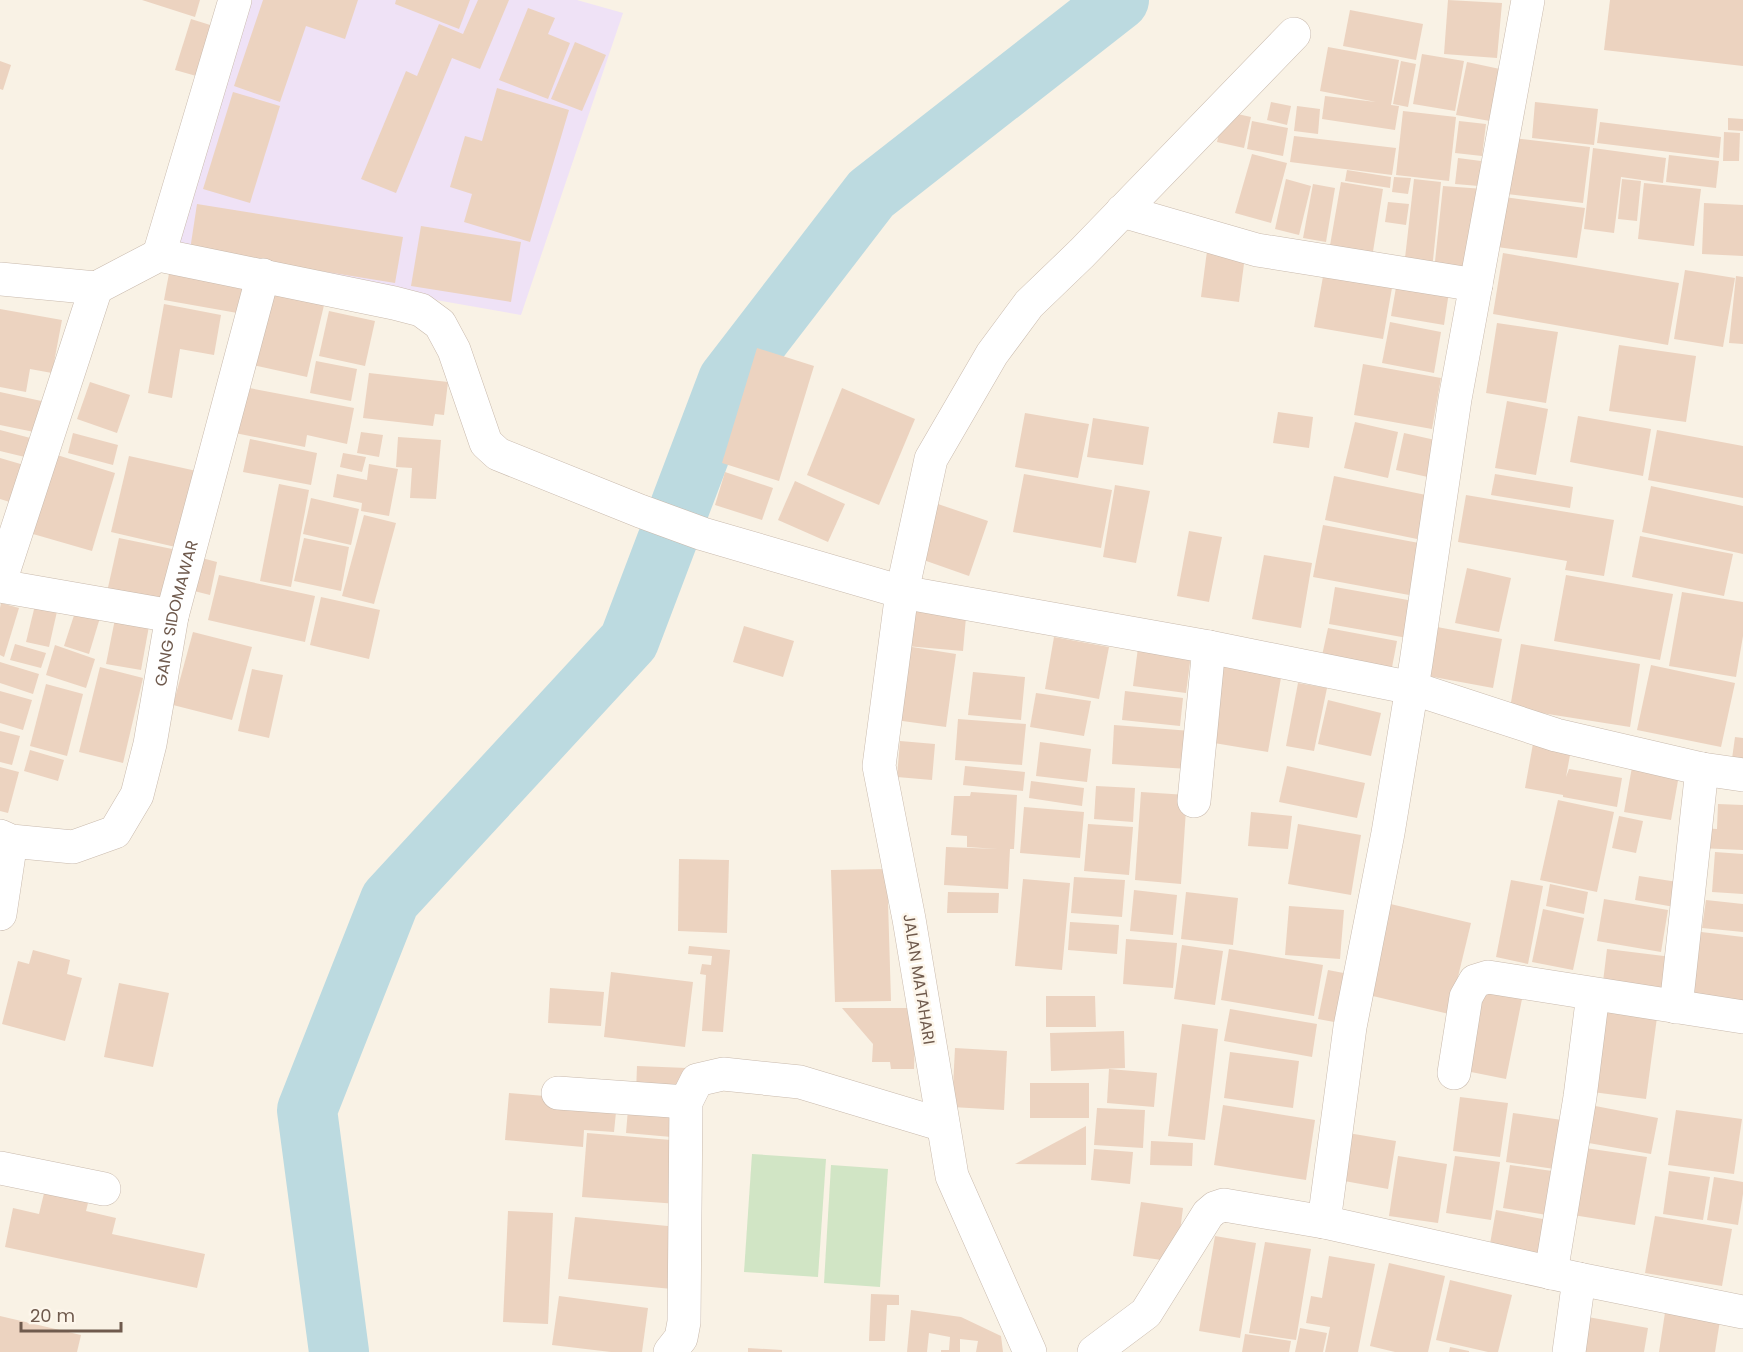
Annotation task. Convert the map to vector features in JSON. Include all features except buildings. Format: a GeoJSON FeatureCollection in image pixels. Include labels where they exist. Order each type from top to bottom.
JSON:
{"type":"FeatureCollection","features":[{"type":"Feature","properties":{"kind":"street"},"geometry":{"type":"LineString","coordinates":[[159,255],[235,0]]}},
{"type":"Feature","properties":{"kind":"street"},"geometry":{"type":"LineString","coordinates":[[1324,1222],[1350,1027],[1388,833],[1455,399],[1528,0]]}},
{"type":"Feature","properties":{"kind":"street","name":"JALAN MATAHARI"},"geometry":{"type":"LineString","coordinates":[[1030,1352],[952,1176],[909,919],[879,766],[902,592],[931,459],[992,354],[1029,304],[1082,253],[1294,34]]}},
{"type":"Feature","properties":{"kind":"street"},"geometry":{"type":"LineString","coordinates":[[1122,211],[1257,250],[1476,285]]}},
{"type":"Feature","properties":{"kind":"street"},"geometry":{"type":"LineString","coordinates":[[0,279],[96,288],[159,255],[421,310],[440,324],[454,350],[486,443],[498,454],[703,534],[902,592],[1209,647],[1412,688],[1556,735],[1743,775]]}},
{"type":"Feature","properties":{"kind":"street","name":"GANG SIDOMAWAR"},"geometry":{"type":"LineString","coordinates":[[6,838],[73,847],[115,832],[137,795],[150,744],[172,616],[263,275]]}},
{"type":"Feature","properties":{"kind":"street"},"geometry":{"type":"LineString","coordinates":[[0,582],[96,288]]}},
{"type":"Feature","properties":{"kind":"street"},"geometry":{"type":"LineString","coordinates":[[0,586],[172,616]]}},
{"type":"Feature","properties":{"kind":"street"},"geometry":{"type":"LineString","coordinates":[[1194,801],[1209,647]]}},
{"type":"Feature","properties":{"kind":"street"},"geometry":{"type":"LineString","coordinates":[[1676,1007],[1702,768]]}},
{"type":"Feature","properties":{"kind":"street"},"geometry":{"type":"LineString","coordinates":[[0,914],[6,838]]}},
{"type":"Feature","properties":{"kind":"street"},"geometry":{"type":"LineString","coordinates":[[1454,1073],[1466,997],[1475,981],[1488,977],[1743,1017]]}},
{"type":"Feature","properties":{"kind":"street"},"geometry":{"type":"LineString","coordinates":[[1569,1352],[1565,1276],[1580,1096],[1593,994]]}},
{"type":"Feature","properties":{"kind":"street"},"geometry":{"type":"LineString","coordinates":[[670,1352],[681,1338],[684,1322],[686,1101],[697,1080],[723,1074],[800,1082],[943,1125]]}},
{"type":"Feature","properties":{"kind":"street"},"geometry":{"type":"LineString","coordinates":[[558,1093],[686,1101]]}},
{"type":"Feature","properties":{"kind":"street"},"geometry":{"type":"LineString","coordinates":[[0,1168],[104,1189]]}},
{"type":"Feature","properties":{"kind":"street"},"geometry":{"type":"LineString","coordinates":[[1094,1352],[1146,1313],[1208,1214],[1224,1205],[1324,1222],[1565,1276],[1743,1312]]}},
{"type":"Feature","properties":{"kind":"shaded area"},"geometry":{"type":"Polygon","coordinates":[[[245,0],[577,0],[623,13],[521,315],[169,253],[245,0]]]}},
{"type":"Feature","properties":{"kind":"green space"},"geometry":{"type":"Polygon","coordinates":[[[752,1154],[826,1159],[818,1277],[744,1272],[752,1154]]]}},
{"type":"Feature","properties":{"kind":"green space"},"geometry":{"type":"Polygon","coordinates":[[[831,1165],[888,1169],[880,1287],[824,1283],[831,1165]]]}},
{"type":"Feature","properties":{"kind":"waterway"},"geometry":{"type":"LineString","coordinates":[[339,1352],[307,1110],[390,900],[629,641],[728,380],[871,194],[1119,0]]}}]}
